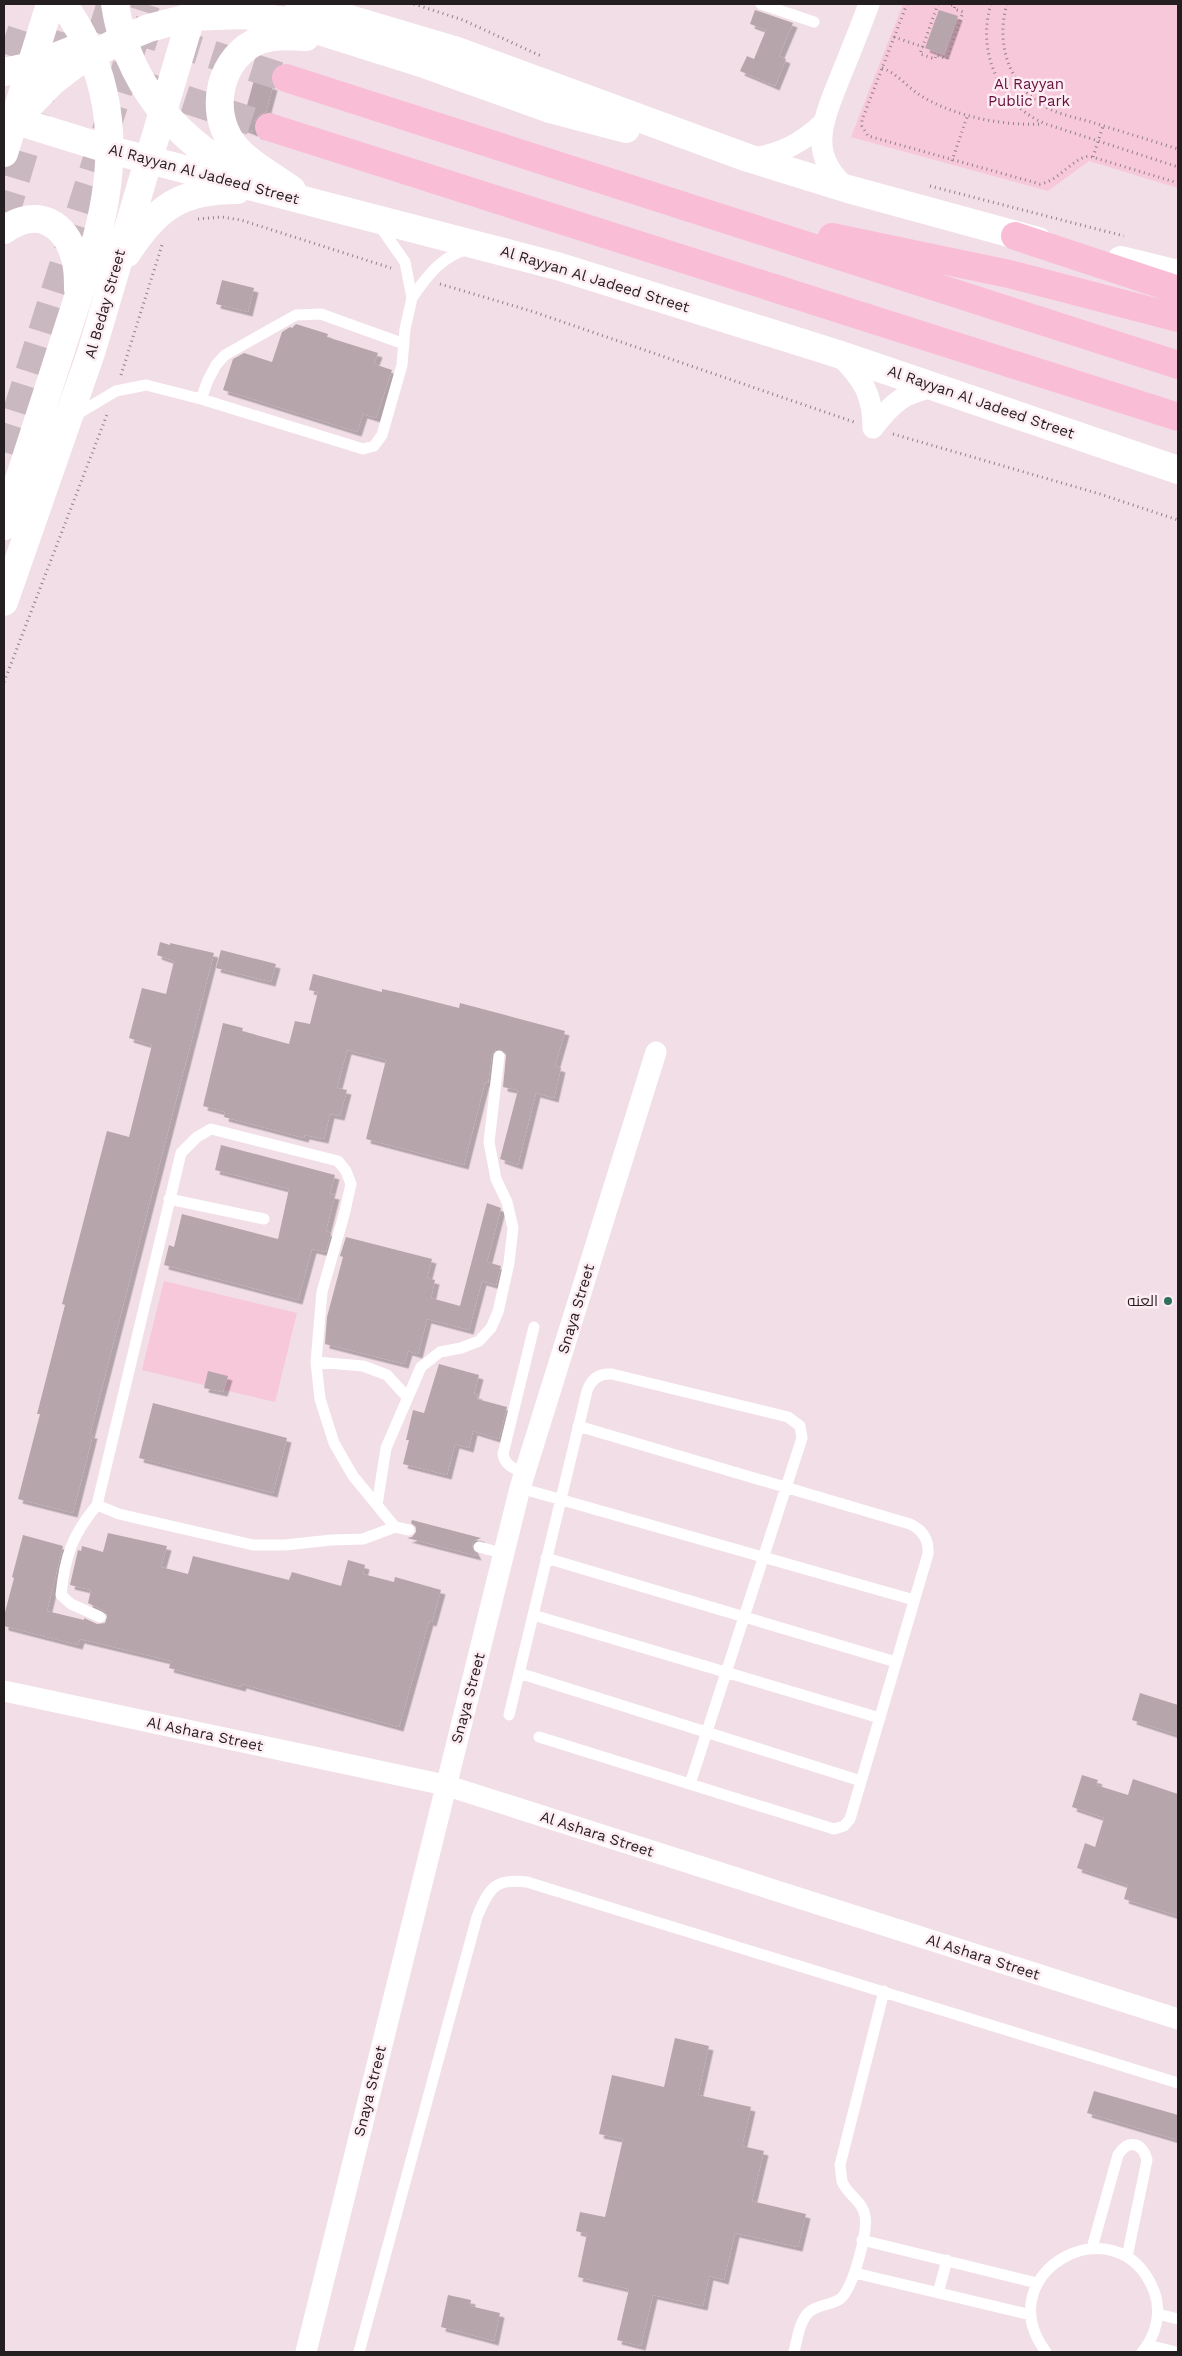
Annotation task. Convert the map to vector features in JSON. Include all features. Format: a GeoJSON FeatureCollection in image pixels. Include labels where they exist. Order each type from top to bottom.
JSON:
{"type":"FeatureCollection","features":[{"type":"Feature","properties":{"kind":"highway"},"geometry":{"type":"LineString","coordinates":[[286,78],[1178,365]]}},
{"type":"Feature","properties":{"kind":"highway"},"geometry":{"type":"LineString","coordinates":[[269,127],[1178,417]]}},
{"type":"Feature","properties":{"kind":"highway"},"geometry":{"type":"LineString","coordinates":[[708,213],[1009,274],[1178,318]]}},
{"type":"Feature","properties":{"kind":"highway"},"geometry":{"type":"LineString","coordinates":[[1015,236],[1178,290]]}},
{"type":"Feature","properties":{"kind":"highway"},"geometry":{"type":"LineString","coordinates":[[1152,409],[1178,422]]}},
{"type":"Feature","properties":{"kind":"main road"},"geometry":{"type":"LineString","coordinates":[[4,153],[9,119],[32,66],[50,4]]}},
{"type":"Feature","properties":{"kind":"main road"},"geometry":{"type":"LineString","coordinates":[[4,526],[104,214],[111,150],[107,109],[100,79],[89,49],[62,4]]}},
{"type":"Feature","properties":{"kind":"main road"},"geometry":{"type":"LineString","coordinates":[[9,119],[118,24],[162,4]]}},
{"type":"Feature","properties":{"kind":"main road"},"geometry":{"type":"LineString","coordinates":[[299,4],[457,51],[748,158],[848,190],[1015,236],[1178,274]]}},
{"type":"Feature","properties":{"kind":"main road"},"geometry":{"type":"LineString","coordinates":[[353,4],[379,13],[457,51]]}},
{"type":"Feature","properties":{"kind":"main road"},"geometry":{"type":"LineString","coordinates":[[118,24],[149,28],[193,11],[287,21],[550,109],[621,129],[670,129]]}},
{"type":"Feature","properties":{"kind":"main road","name":"Al Beday Street"},"geometry":{"type":"LineString","coordinates":[[4,602],[91,352],[114,272],[150,160],[162,113],[193,11]]}},
{"type":"Feature","properties":{"kind":"main road"},"geometry":{"type":"LineString","coordinates":[[118,24],[138,78],[162,113],[208,154],[268,190]]}},
{"type":"Feature","properties":{"kind":"main road"},"geometry":{"type":"LineString","coordinates":[[306,200],[248,158],[233,143],[223,126],[219,106],[221,85],[229,67],[242,51],[260,40],[280,36],[347,40]]}},
{"type":"Feature","properties":{"kind":"main road"},"geometry":{"type":"LineString","coordinates":[[4,72],[32,66],[89,49]]}},
{"type":"Feature","properties":{"kind":"main road","name":"Al Rayyan Al Jadeed Street"},"geometry":{"type":"LineString","coordinates":[[9,119],[111,150],[558,266],[939,387],[1178,470]]}},
{"type":"Feature","properties":{"kind":"main road"},"geometry":{"type":"LineString","coordinates":[[114,272],[140,233],[163,209],[195,193],[215,190],[268,190]]}},
{"type":"Feature","properties":{"kind":"main road"},"geometry":{"type":"LineString","coordinates":[[4,230],[15,222],[27,219],[40,219],[54,224],[66,237],[76,262],[78,294]]}},
{"type":"Feature","properties":{"kind":"street"},"geometry":{"type":"LineString","coordinates":[[848,190],[834,178],[825,162],[822,144],[823,123],[870,4]]}},
{"type":"Feature","properties":{"kind":"street"},"geometry":{"type":"LineString","coordinates":[[748,158],[768,156],[788,149],[806,139],[823,123]]}},
{"type":"Feature","properties":{"kind":"street"},"geometry":{"type":"LineString","coordinates":[[838,354],[858,374],[865,386],[870,400],[873,428]]}},
{"type":"Feature","properties":{"kind":"street"},"geometry":{"type":"LineString","coordinates":[[873,428],[890,406],[900,399],[912,392],[939,387]]}},
{"type":"Feature","properties":{"kind":"street","name":"Snaya Street"},"geometry":{"type":"LineString","coordinates":[[306,2352],[445,1785],[523,1481],[656,1052]]}},
{"type":"Feature","properties":{"kind":"street","name":"Al Ashara Street"},"geometry":{"type":"LineString","coordinates":[[4,1691],[445,1785],[1178,2019]]}},
{"type":"Feature","properties":{"kind":"lane"},"geometry":{"type":"LineString","coordinates":[[761,4],[814,22]]}},
{"type":"Feature","properties":{"kind":"lane"},"geometry":{"type":"LineString","coordinates":[[67,420],[116,391],[146,386],[202,399],[362,449],[374,446],[382,435],[402,365],[412,298],[405,262],[373,218]]}},
{"type":"Feature","properties":{"kind":"lane"},"geometry":{"type":"LineString","coordinates":[[412,298],[430,272],[463,250],[484,246]]}},
{"type":"Feature","properties":{"kind":"lane"},"geometry":{"type":"LineString","coordinates":[[202,399],[208,380],[216,365],[225,354],[296,315],[321,314],[404,344]]}},
{"type":"Feature","properties":{"kind":"lane"},"geometry":{"type":"LineString","coordinates":[[377,1505],[386,1448],[421,1367],[440,1352],[462,1348],[479,1341],[491,1328],[498,1312],[509,1263],[513,1228],[507,1202],[496,1179],[488,1142],[499,1056]]}},
{"type":"Feature","properties":{"kind":"lane"},"geometry":{"type":"LineString","coordinates":[[100,1617],[71,1604],[61,1595],[63,1579],[74,1536],[97,1505],[181,1153],[196,1137],[212,1129],[338,1161],[346,1170],[351,1184],[322,1292],[316,1362],[320,1399],[334,1443],[353,1476],[395,1527]]}},
{"type":"Feature","properties":{"kind":"lane"},"geometry":{"type":"LineString","coordinates":[[169,1199],[264,1219]]}},
{"type":"Feature","properties":{"kind":"lane"},"geometry":{"type":"LineString","coordinates":[[534,1327],[503,1454],[504,1461],[523,1481],[561,1499],[914,1600]]}},
{"type":"Feature","properties":{"kind":"lane"},"geometry":{"type":"LineString","coordinates":[[316,1362],[363,1366],[387,1375],[407,1397]]}},
{"type":"Feature","properties":{"kind":"lane"},"geometry":{"type":"LineString","coordinates":[[508,1715],[578,1426],[589,1386],[596,1377],[606,1374],[788,1417],[800,1426],[802,1438],[690,1784]]}},
{"type":"Feature","properties":{"kind":"lane"},"geometry":{"type":"LineString","coordinates":[[539,1737],[834,1829],[844,1826],[850,1819],[862,1781],[928,1554],[926,1538],[916,1527],[578,1426]]}},
{"type":"Feature","properties":{"kind":"lane"},"geometry":{"type":"LineString","coordinates":[[97,1505],[128,1516],[253,1545],[285,1545],[363,1539],[395,1527],[409,1530]]}},
{"type":"Feature","properties":{"kind":"lane"},"geometry":{"type":"LineString","coordinates":[[479,1547],[505,1554]]}},
{"type":"Feature","properties":{"kind":"lane"},"geometry":{"type":"LineString","coordinates":[[546,1558],[896,1662]]}},
{"type":"Feature","properties":{"kind":"lane"},"geometry":{"type":"LineString","coordinates":[[533,1615],[880,1718]]}},
{"type":"Feature","properties":{"kind":"lane"},"geometry":{"type":"LineString","coordinates":[[519,1673],[862,1781]]}},
{"type":"Feature","properties":{"kind":"lane"},"geometry":{"type":"LineString","coordinates":[[359,2352],[477,1917],[485,1898],[494,1886],[508,1880],[528,1882],[1178,2083]]}},
{"type":"Feature","properties":{"kind":"lane"},"geometry":{"type":"LineString","coordinates":[[794,2352],[803,2319],[817,2306],[839,2300],[845,2294],[855,2273],[865,2215],[858,2201],[842,2182],[840,2165],[884,1991]]}},
{"type":"Feature","properties":{"kind":"lane"},"geometry":{"type":"LineString","coordinates":[[1092,2248],[1118,2155],[1122,2148],[1130,2144],[1138,2146],[1145,2152],[1147,2160],[1126,2257]]}},
{"type":"Feature","properties":{"kind":"lane"},"geometry":{"type":"LineString","coordinates":[[862,2240],[1037,2283]]}},
{"type":"Feature","properties":{"kind":"lane"},"geometry":{"type":"LineString","coordinates":[[1046,2352],[1035,2334],[1031,2315],[1032,2298],[1037,2283],[1047,2269],[1060,2258],[1076,2251],[1092,2248],[1110,2250],[1126,2257],[1140,2268],[1150,2281],[1156,2297],[1158,2314],[1155,2330],[1145,2349],[1176,2352]]}},
{"type":"Feature","properties":{"kind":"lane"},"geometry":{"type":"LineString","coordinates":[[938,2293],[947,2260]]}},
{"type":"Feature","properties":{"kind":"lane"},"geometry":{"type":"LineString","coordinates":[[855,2273],[1031,2315]]}},
{"type":"Feature","properties":{"kind":"lane"},"geometry":{"type":"LineString","coordinates":[[1158,2314],[1178,2319]]}},
{"type":"Feature","properties":{"kind":"path"},"geometry":{"type":"LineString","coordinates":[[907,4],[862,120],[864,131],[873,139],[1040,184],[1049,182],[1081,159],[1093,157],[1178,183]]}},
{"type":"Feature","properties":{"kind":"path"},"geometry":{"type":"LineString","coordinates":[[937,4],[920,54],[935,59],[936,55],[946,59],[964,12],[954,9],[955,6],[949,4]]}},
{"type":"Feature","properties":{"kind":"path"},"geometry":{"type":"LineString","coordinates":[[991,4],[987,25],[987,42],[994,72],[1001,86],[1020,110],[1033,119],[1046,124],[1178,167]]}},
{"type":"Feature","properties":{"kind":"path"},"geometry":{"type":"LineString","coordinates":[[1007,4],[1002,28],[1002,45],[1007,61],[1021,86],[1040,104],[1053,111],[1178,149]]}},
{"type":"Feature","properties":{"kind":"path"},"geometry":{"type":"LineString","coordinates":[[894,37],[922,48]]}},
{"type":"Feature","properties":{"kind":"path"},"geometry":{"type":"LineString","coordinates":[[882,68],[897,74],[924,97],[944,107],[1005,123],[1046,124]]}},
{"type":"Feature","properties":{"kind":"path"},"geometry":{"type":"LineString","coordinates":[[952,161],[968,114]]}},
{"type":"Feature","properties":{"kind":"path"},"geometry":{"type":"LineString","coordinates":[[1093,157],[1103,126]]}},
{"type":"Feature","properties":{"kind":"path"},"geometry":{"type":"LineString","coordinates":[[191,221],[222,217],[241,220],[408,274]]}},
{"type":"Feature","properties":{"kind":"path"},"geometry":{"type":"LineString","coordinates":[[4,682],[116,391],[162,243]]}},
{"type":"Feature","properties":{"kind":"path"},"geometry":{"type":"LineString","coordinates":[[424,279],[531,311],[873,428],[1100,494],[1178,520]]}},
{"type":"Feature","properties":{"kind":"green space","name":"Al Rayyan Public Park"},"geometry":{"type":"Polygon","coordinates":[[[903,4],[1178,4],[1178,188],[1089,161],[1048,191],[851,137],[903,4]]]}},
{"type":"Feature","properties":{"kind":"green space"},"geometry":{"type":"Polygon","coordinates":[[[164,1281],[297,1313],[275,1402],[142,1370],[164,1281]]]}},
{"type":"Feature","properties":{"kind":"building"},"geometry":{"type":"Polygon","coordinates":[[[755,10],[793,23],[779,56],[786,59],[775,86],[740,71],[747,56],[754,59],[766,30],[750,24],[755,10]]]}},
{"type":"Feature","properties":{"kind":"building"},"geometry":{"type":"Polygon","coordinates":[[[939,10],[958,16],[944,55],[925,48],[939,10]]]}},
{"type":"Feature","properties":{"kind":"building"},"geometry":{"type":"Polygon","coordinates":[[[254,80],[273,86],[266,112],[259,115],[254,122],[254,132],[241,127],[254,80]]]}},
{"type":"Feature","properties":{"kind":"building"},"geometry":{"type":"Polygon","coordinates":[[[222,280],[254,288],[248,312],[216,304],[222,280]]]}},
{"type":"Feature","properties":{"kind":"building"},"geometry":{"type":"Polygon","coordinates":[[[296,324],[328,334],[327,337],[378,353],[374,364],[392,370],[376,418],[363,414],[357,432],[223,390],[233,359],[244,353],[272,362],[282,332],[296,324]]]}},
{"type":"Feature","properties":{"kind":"building"},"geometry":{"type":"Polygon","coordinates":[[[160,942],[214,953],[90,1434],[93,1434],[73,1513],[18,1499],[40,1414],[37,1414],[65,1305],[62,1304],[107,1131],[129,1137],[152,1045],[129,1038],[142,988],[166,994],[174,961],[157,955],[160,942]]]}},
{"type":"Feature","properties":{"kind":"building"},"geometry":{"type":"Polygon","coordinates":[[[221,950],[276,964],[271,982],[216,968],[221,950]]]}},
{"type":"Feature","properties":{"kind":"building"},"geometry":{"type":"Polygon","coordinates":[[[313,974],[382,992],[382,989],[459,1008],[460,1003],[565,1031],[555,1066],[561,1068],[554,1098],[536,1093],[518,1165],[500,1159],[518,1090],[503,1087],[506,1053],[500,1049],[496,1049],[492,1055],[488,1083],[485,1082],[464,1165],[366,1139],[386,1060],[347,1050],[337,1088],[347,1090],[340,1116],[330,1114],[324,1139],[305,1135],[304,1138],[224,1117],[225,1112],[203,1106],[223,1023],[243,1028],[242,1031],[289,1044],[295,1021],[310,1024],[318,992],[309,990],[313,974]]]}},
{"type":"Feature","properties":{"kind":"building"},"geometry":{"type":"Polygon","coordinates":[[[221,1145],[335,1175],[330,1194],[335,1195],[326,1231],[331,1233],[326,1252],[312,1249],[298,1300],[164,1265],[169,1245],[174,1247],[182,1214],[278,1239],[289,1189],[215,1170],[221,1145]]]}},
{"type":"Feature","properties":{"kind":"building"},"geometry":{"type":"Polygon","coordinates":[[[487,1203],[501,1208],[487,1262],[501,1266],[496,1285],[482,1281],[469,1330],[427,1319],[418,1354],[408,1351],[404,1364],[325,1344],[327,1317],[343,1257],[340,1256],[346,1237],[432,1259],[427,1278],[435,1280],[431,1298],[460,1306],[487,1203]]]}},
{"type":"Feature","properties":{"kind":"building"},"geometry":{"type":"Polygon","coordinates":[[[439,1364],[479,1375],[474,1394],[478,1395],[477,1399],[507,1407],[499,1439],[473,1431],[469,1448],[455,1444],[447,1475],[403,1464],[409,1440],[406,1440],[413,1410],[424,1413],[439,1364]]]}},
{"type":"Feature","properties":{"kind":"building"},"geometry":{"type":"Polygon","coordinates":[[[208,1371],[228,1376],[223,1392],[204,1388],[208,1371]]]}},
{"type":"Feature","properties":{"kind":"building"},"geometry":{"type":"Polygon","coordinates":[[[153,1403],[287,1438],[273,1493],[139,1458],[153,1403]]]}},
{"type":"Feature","properties":{"kind":"building"},"geometry":{"type":"Polygon","coordinates":[[[412,1520],[481,1538],[474,1541],[472,1546],[477,1556],[407,1538],[412,1537],[416,1532],[416,1527],[411,1523],[412,1520]]]}},
{"type":"Feature","properties":{"kind":"building"},"geometry":{"type":"Polygon","coordinates":[[[108,1533],[167,1546],[161,1567],[188,1574],[193,1556],[289,1580],[292,1572],[341,1586],[348,1560],[365,1565],[363,1574],[394,1582],[395,1577],[441,1590],[432,1622],[429,1621],[399,1727],[242,1684],[241,1687],[169,1668],[171,1661],[80,1639],[78,1645],[4,1626],[4,1616],[14,1578],[12,1577],[23,1535],[63,1546],[47,1611],[84,1620],[84,1618],[97,1624],[105,1623],[106,1612],[88,1603],[91,1590],[70,1585],[78,1550],[81,1551],[82,1546],[103,1552],[108,1533]]]}},
{"type":"Feature","properties":{"kind":"building"},"geometry":{"type":"Polygon","coordinates":[[[1140,1693],[1178,1705],[1178,1735],[1132,1720],[1140,1693]]]}},
{"type":"Feature","properties":{"kind":"building"},"geometry":{"type":"Polygon","coordinates":[[[1082,1775],[1098,1780],[1096,1785],[1128,1795],[1133,1779],[1178,1794],[1178,1916],[1124,1899],[1128,1885],[1077,1868],[1085,1843],[1095,1847],[1104,1818],[1072,1807],[1082,1775]]]}},
{"type":"Feature","properties":{"kind":"building"},"geometry":{"type":"Polygon","coordinates":[[[675,2038],[709,2046],[698,2095],[751,2107],[742,2146],[764,2151],[752,2201],[806,2214],[798,2247],[735,2233],[724,2280],[709,2276],[703,2306],[653,2295],[641,2346],[617,2340],[629,2289],[578,2277],[587,2234],[576,2231],[580,2212],[605,2217],[623,2139],[599,2134],[612,2075],[664,2087],[675,2038]]]}},
{"type":"Feature","properties":{"kind":"building"},"geometry":{"type":"Polygon","coordinates":[[[1094,2091],[1178,2115],[1178,2140],[1087,2113],[1094,2091]]]}},
{"type":"Feature","properties":{"kind":"building"},"geometry":{"type":"Polygon","coordinates":[[[448,2295],[471,2300],[470,2306],[500,2313],[494,2341],[441,2327],[448,2295]]]}},
{"type":"Feature","properties":{"kind":"tunnel"},"geometry":{"type":"LineString","coordinates":[[52,4],[286,78]]}},
{"type":"Feature","properties":{"kind":"tunnel"},"geometry":{"type":"LineString","coordinates":[[4,219],[68,4]]}},
{"type":"Feature","properties":{"kind":"tunnel"},"geometry":{"type":"LineString","coordinates":[[4,452],[146,4]]}},
{"type":"Feature","properties":{"kind":"tunnel"},"geometry":{"type":"LineString","coordinates":[[4,39],[59,57]]}},
{"type":"Feature","properties":{"kind":"tunnel"},"geometry":{"type":"LineString","coordinates":[[145,86],[269,127]]}},
{"type":"Feature","properties":{"kind":"place","name":"العنه"},"geometry":{"type":"Point","coordinates":[1168,1301]}}]}
